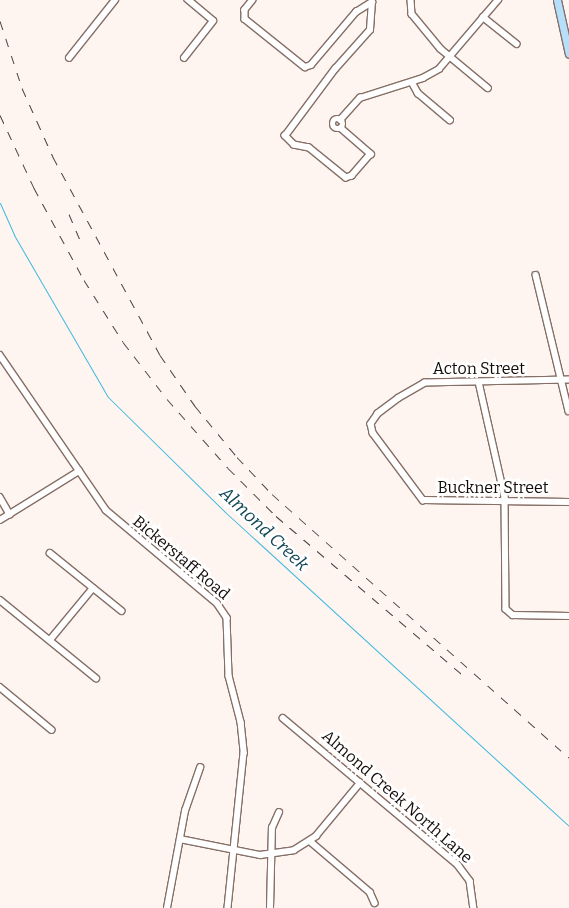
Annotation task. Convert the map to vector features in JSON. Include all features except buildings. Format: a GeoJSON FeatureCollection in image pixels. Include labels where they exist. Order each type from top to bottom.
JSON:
{"type":"FeatureCollection","features":[{"type":"Feature","properties":{"kind":"main road"},"geometry":{"type":"LineString","coordinates":[[557,0],[569,54]]}},
{"type":"Feature","properties":{"kind":"street"},"geometry":{"type":"LineString","coordinates":[[69,58],[115,0]]}},
{"type":"Feature","properties":{"kind":"street"},"geometry":{"type":"LineString","coordinates":[[253,0],[244,14],[248,22],[305,66],[311,65],[356,12],[372,2]]}},
{"type":"Feature","properties":{"kind":"street"},"geometry":{"type":"LineString","coordinates":[[411,0],[410,9],[414,18],[451,57],[488,88]]}},
{"type":"Feature","properties":{"kind":"street"},"geometry":{"type":"LineString","coordinates":[[372,2],[370,30],[330,76],[285,136],[294,145],[309,148],[346,178],[352,176],[371,154],[341,128],[336,129],[332,125],[335,120],[340,120],[360,98],[387,91],[431,74],[451,57],[498,0]]}},
{"type":"Feature","properties":{"kind":"street"},"geometry":{"type":"LineString","coordinates":[[184,58],[213,21],[192,1]]}},
{"type":"Feature","properties":{"kind":"street"},"geometry":{"type":"LineString","coordinates":[[483,17],[517,44]]}},
{"type":"Feature","properties":{"kind":"street"},"geometry":{"type":"LineString","coordinates":[[412,82],[418,93],[450,120]]}},
{"type":"Feature","properties":{"kind":"street"},"geometry":{"type":"LineString","coordinates":[[536,275],[566,380],[569,411]]}},
{"type":"Feature","properties":{"kind":"street","name":"Bickerstaff Road"},"geometry":{"type":"LineString","coordinates":[[0,355],[79,471],[114,518],[217,602],[227,618],[229,676],[241,722],[244,753],[228,908]]}},
{"type":"Feature","properties":{"kind":"street","name":"Acton Street"},"geometry":{"type":"LineString","coordinates":[[372,421],[420,384],[566,380]]}},
{"type":"Feature","properties":{"kind":"street"},"geometry":{"type":"LineString","coordinates":[[479,382],[505,502],[505,604],[508,612],[520,616],[569,616]]}},
{"type":"Feature","properties":{"kind":"street","name":"Buckner Street"},"geometry":{"type":"LineString","coordinates":[[372,421],[373,433],[423,500],[569,502]]}},
{"type":"Feature","properties":{"kind":"street"},"geometry":{"type":"LineString","coordinates":[[0,520],[79,471]]}},
{"type":"Feature","properties":{"kind":"street"},"geometry":{"type":"LineString","coordinates":[[0,497],[10,514]]}},
{"type":"Feature","properties":{"kind":"street"},"geometry":{"type":"LineString","coordinates":[[50,553],[122,612]]}},
{"type":"Feature","properties":{"kind":"street"},"geometry":{"type":"LineString","coordinates":[[50,640],[93,588]]}},
{"type":"Feature","properties":{"kind":"street"},"geometry":{"type":"LineString","coordinates":[[0,600],[96,678]]}},
{"type":"Feature","properties":{"kind":"street"},"geometry":{"type":"LineString","coordinates":[[0,687],[52,730]]}},
{"type":"Feature","properties":{"kind":"street","name":"Almond Creek North Lane"},"geometry":{"type":"LineString","coordinates":[[283,718],[458,865],[470,881],[474,908]]}},
{"type":"Feature","properties":{"kind":"street"},"geometry":{"type":"LineString","coordinates":[[167,908],[185,811],[200,768]]}},
{"type":"Feature","properties":{"kind":"street"},"geometry":{"type":"LineString","coordinates":[[180,839],[234,850],[271,854],[294,850],[310,841],[360,783]]}},
{"type":"Feature","properties":{"kind":"street"},"geometry":{"type":"LineString","coordinates":[[270,908],[272,828],[279,812]]}},
{"type":"Feature","properties":{"kind":"street"},"geometry":{"type":"LineString","coordinates":[[310,841],[370,892],[375,903]]}},
{"type":"Feature","properties":{"kind":"waterway","name":"Almond Creek"},"geometry":{"type":"LineString","coordinates":[[0,203],[14,235],[108,397],[225,512],[569,826]]}},
{"type":"Feature","properties":{"kind":"railway"},"geometry":{"type":"LineString","coordinates":[[0,21],[22,88],[53,157],[160,355],[195,406],[237,457],[272,494],[569,758]]}},
{"type":"Feature","properties":{"kind":"railway"},"geometry":{"type":"LineString","coordinates":[[0,115],[34,188],[84,280],[123,342],[167,399],[228,468],[276,516],[464,676]]}},
{"type":"Feature","properties":{"kind":"railway"},"geometry":{"type":"LineString","coordinates":[[69,214],[80,240]]}}]}
